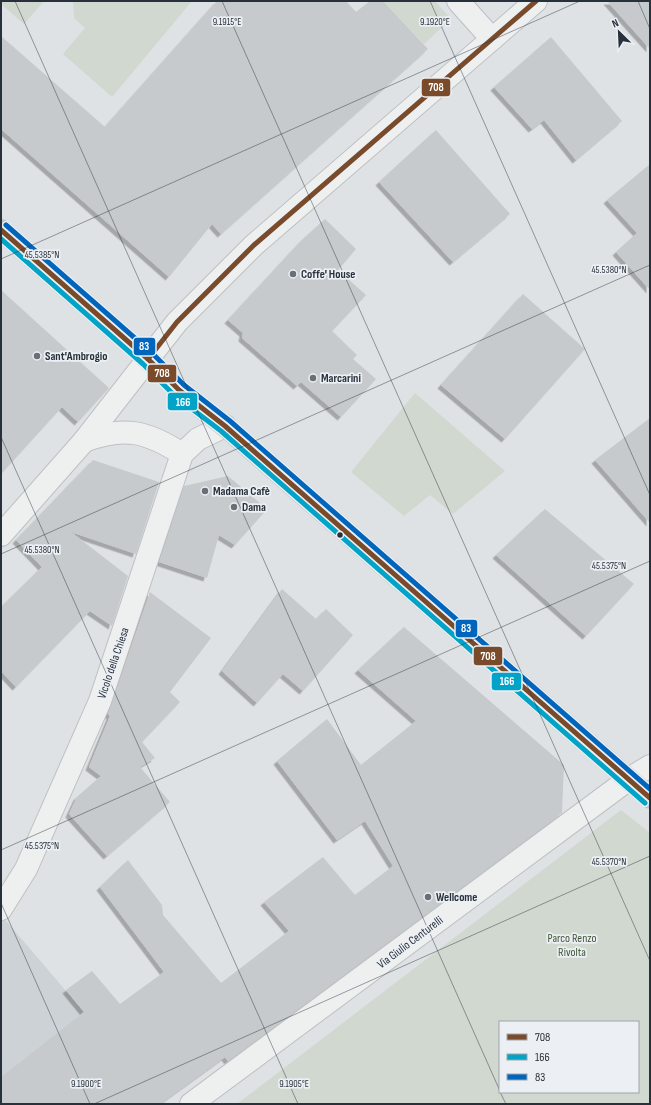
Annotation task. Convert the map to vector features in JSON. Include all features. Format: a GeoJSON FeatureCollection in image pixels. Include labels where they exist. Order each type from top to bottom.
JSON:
{"type":"FeatureCollection","features":[{"type":"Feature","properties":{"kind":"main road"},"geometry":{"type":"LineString","coordinates":[[1,230],[148,359],[179,390],[225,426],[650,798]]}},
{"type":"Feature","properties":{"kind":"street"},"geometry":{"type":"LineString","coordinates":[[458,1],[492,39]]}},
{"type":"Feature","properties":{"kind":"street"},"geometry":{"type":"LineString","coordinates":[[1,535],[84,441],[177,322],[206,291],[254,245],[536,1]]}},
{"type":"Feature","properties":{"kind":"street","name":"Vicolo della Chiesa"},"geometry":{"type":"LineString","coordinates":[[1,909],[26,869],[100,701],[182,454],[198,439],[225,426]]}},
{"type":"Feature","properties":{"kind":"street"},"geometry":{"type":"LineString","coordinates":[[84,441],[104,434],[124,432],[145,435],[165,442],[182,454]]}},
{"type":"Feature","properties":{"kind":"street","name":"Via Giulio Centurelli"},"geometry":{"type":"LineString","coordinates":[[191,1104],[629,779],[650,766]]}},
{"type":"Feature","properties":{"kind":"shaded area"},"geometry":{"type":"Polygon","coordinates":[[[1,915],[84,1012],[1,1077],[1,915]]]}},
{"type":"Feature","properties":{"kind":"green space"},"geometry":{"type":"Polygon","coordinates":[[[1,1],[44,1],[24,24],[1,4],[1,1]]]}},
{"type":"Feature","properties":{"kind":"green space"},"geometry":{"type":"Polygon","coordinates":[[[73,1],[192,1],[112,97],[63,54],[85,28],[74,18],[73,1]]]}},
{"type":"Feature","properties":{"kind":"green space"},"geometry":{"type":"Polygon","coordinates":[[[383,1],[435,1],[451,19],[424,44],[383,1]]]}},
{"type":"Feature","properties":{"kind":"green space"},"geometry":{"type":"Polygon","coordinates":[[[415,393],[505,471],[453,514],[430,495],[404,516],[351,472],[415,393]]]}},
{"type":"Feature","properties":{"kind":"green space","name":"Parco Renzo Rivolta"},"geometry":{"type":"Polygon","coordinates":[[[621,810],[650,833],[650,1104],[237,1104],[621,810]]]}},
{"type":"Feature","properties":{"kind":"building"},"geometry":{"type":"Polygon","coordinates":[[[217,1],[346,1],[356,12],[370,1],[383,1],[428,49],[221,234],[212,224],[169,277],[1,129],[1,36],[105,127],[217,1]]]}},
{"type":"Feature","properties":{"kind":"building"},"geometry":{"type":"Polygon","coordinates":[[[607,1],[650,1],[650,49],[607,1]]]}},
{"type":"Feature","properties":{"kind":"building"},"geometry":{"type":"Polygon","coordinates":[[[551,37],[622,121],[576,160],[544,120],[532,129],[494,87],[551,37]]]}},
{"type":"Feature","properties":{"kind":"building"},"geometry":{"type":"Polygon","coordinates":[[[436,130],[510,214],[453,262],[379,182],[436,130]]]}},
{"type":"Feature","properties":{"kind":"building"},"geometry":{"type":"Polygon","coordinates":[[[650,164],[650,290],[616,252],[637,233],[607,200],[650,164]]]}},
{"type":"Feature","properties":{"kind":"building"},"geometry":{"type":"Polygon","coordinates":[[[325,219],[356,249],[338,270],[366,295],[332,331],[357,355],[353,359],[376,379],[341,417],[301,382],[297,386],[242,338],[243,333],[228,320],[302,240],[325,219]]]}},
{"type":"Feature","properties":{"kind":"building"},"geometry":{"type":"Polygon","coordinates":[[[1,290],[109,388],[78,422],[62,407],[1,474],[1,290]]]}},
{"type":"Feature","properties":{"kind":"building"},"geometry":{"type":"Polygon","coordinates":[[[523,294],[585,349],[505,439],[441,385],[523,294]]]}},
{"type":"Feature","properties":{"kind":"building"},"geometry":{"type":"Polygon","coordinates":[[[650,418],[650,523],[595,460],[650,418]]]}},
{"type":"Feature","properties":{"kind":"building"},"geometry":{"type":"Polygon","coordinates":[[[93,460],[159,482],[136,554],[71,532],[128,576],[112,626],[90,611],[16,687],[1,671],[1,607],[42,567],[16,540],[93,460]]]}},
{"type":"Feature","properties":{"kind":"building"},"geometry":{"type":"Polygon","coordinates":[[[228,476],[267,509],[235,545],[219,535],[207,578],[159,562],[184,486],[228,476]]]}},
{"type":"Feature","properties":{"kind":"building"},"geometry":{"type":"Polygon","coordinates":[[[545,509],[634,584],[586,636],[496,555],[545,509]]]}},
{"type":"Feature","properties":{"kind":"building"},"geometry":{"type":"Polygon","coordinates":[[[282,589],[316,619],[326,609],[353,635],[303,691],[283,674],[257,703],[222,671],[282,589]]]}},
{"type":"Feature","properties":{"kind":"building"},"geometry":{"type":"Polygon","coordinates":[[[150,592],[211,638],[170,692],[180,702],[142,742],[155,758],[140,767],[170,802],[107,856],[69,814],[77,797],[101,776],[89,767],[110,716],[108,714],[150,592]]]}},
{"type":"Feature","properties":{"kind":"building"},"geometry":{"type":"Polygon","coordinates":[[[404,627],[564,765],[562,813],[228,1061],[225,1057],[160,1104],[1,1104],[1,1077],[84,1012],[66,990],[92,971],[120,1004],[164,972],[100,887],[128,860],[162,905],[163,915],[221,983],[289,931],[264,902],[323,857],[355,895],[393,866],[365,821],[337,840],[277,761],[327,719],[361,765],[416,721],[358,670],[404,627]]]}},
{"type":"Feature","properties":{"kind":"transit line","name":"708"},"geometry":{"type":"LineString","coordinates":[[148,359],[177,322],[254,245],[536,1]]}},
{"type":"Feature","properties":{"kind":"transit line","name":"83"},"geometry":{"type":"LineString","coordinates":[[6,225],[153,354],[184,385],[230,421],[650,789]]}},
{"type":"Feature","properties":{"kind":"transit line","name":"708"},"geometry":{"type":"LineString","coordinates":[[1,230],[148,359],[179,390],[225,426],[650,798]]}},
{"type":"Feature","properties":{"kind":"transit line","name":"166"},"geometry":{"type":"LineString","coordinates":[[1,239],[143,364],[175,396],[221,431],[645,803]]}},
{"type":"Feature","properties":{"kind":"place","name":"Coffe' House"},"geometry":{"type":"Point","coordinates":[293,274]}},
{"type":"Feature","properties":{"kind":"place","name":"Sant'Ambrogio"},"geometry":{"type":"Point","coordinates":[37,356]}},
{"type":"Feature","properties":{"kind":"place","name":"Marcarini"},"geometry":{"type":"Point","coordinates":[313,378]}},
{"type":"Feature","properties":{"kind":"place","name":"Madama Cafè"},"geometry":{"type":"Point","coordinates":[205,491]}},
{"type":"Feature","properties":{"kind":"place","name":"Dama"},"geometry":{"type":"Point","coordinates":[234,507]}},
{"type":"Feature","properties":{"kind":"place","name":"Wellcome"},"geometry":{"type":"Point","coordinates":[428,897]}}]}
